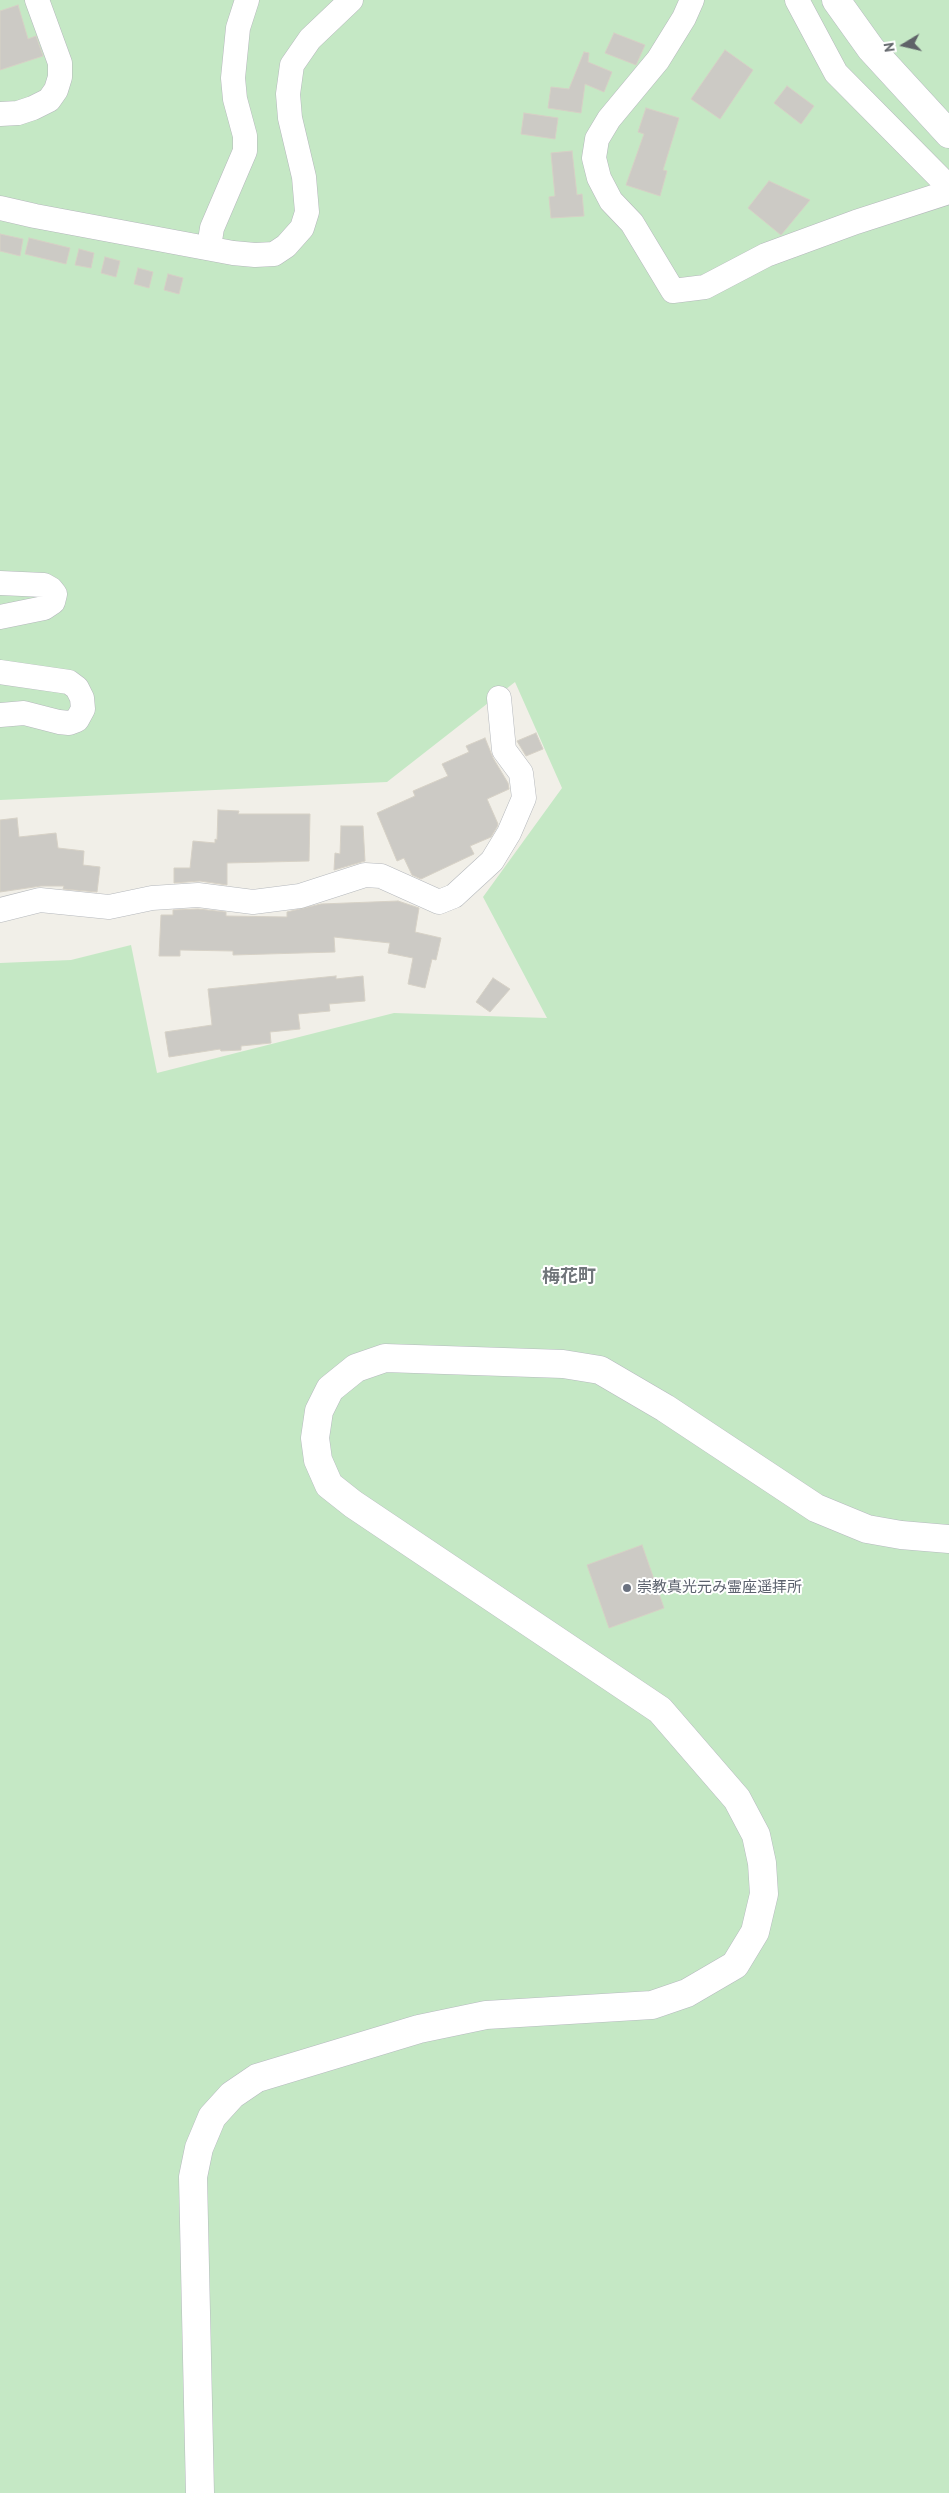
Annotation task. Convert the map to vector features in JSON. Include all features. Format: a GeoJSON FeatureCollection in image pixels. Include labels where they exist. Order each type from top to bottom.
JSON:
{"type":"FeatureCollection","features":[{"type":"Feature","properties":{"kind":"street"},"geometry":{"type":"LineString","coordinates":[[0,114],[18,114],[33,108],[49,100],[56,90],[60,77],[60,62],[38,0]]}},
{"type":"Feature","properties":{"kind":"street"},"geometry":{"type":"LineString","coordinates":[[209,247],[212,228],[245,150],[245,136],[235,99],[233,78],[238,28],[247,0]]}},
{"type":"Feature","properties":{"kind":"street"},"geometry":{"type":"LineString","coordinates":[[0,208],[35,216],[255,255],[274,254],[286,246],[302,228],[307,212],[307,196],[290,118],[288,94],[292,65],[310,39],[350,0]]}},
{"type":"Feature","properties":{"kind":"street"},"geometry":{"type":"LineString","coordinates":[[692,0],[684,18],[658,60],[610,119],[597,139],[594,158],[599,178],[611,200],[632,222],[673,290],[705,287],[766,255],[856,222],[949,192]]}},
{"type":"Feature","properties":{"kind":"street"},"geometry":{"type":"LineString","coordinates":[[796,0],[836,73],[949,187]]}},
{"type":"Feature","properties":{"kind":"street"},"geometry":{"type":"LineString","coordinates":[[836,0],[871,49],[949,134]]}},
{"type":"Feature","properties":{"kind":"street"},"geometry":{"type":"LineString","coordinates":[[0,583],[44,585],[55,594],[53,602],[44,608],[0,617]]}},
{"type":"Feature","properties":{"kind":"street"},"geometry":{"type":"LineString","coordinates":[[0,672],[69,682],[77,688],[82,698],[83,709],[77,720],[69,723],[24,713],[0,715]]}},
{"type":"Feature","properties":{"kind":"street"},"geometry":{"type":"LineString","coordinates":[[0,910],[40,900],[109,907],[152,898],[198,895],[253,902],[300,896],[365,875],[381,876],[439,902],[454,896],[492,861],[509,833],[524,798],[521,773],[504,750],[500,698]]}},
{"type":"Feature","properties":{"kind":"street"},"geometry":{"type":"LineString","coordinates":[[200,2493],[193,2177],[199,2148],[212,2117],[232,2095],[257,2078],[419,2029],[486,2015],[652,2005],[688,1993],[735,1965],[755,1932],[764,1894],[762,1864],[756,1835],[737,1799],[660,1710],[361,1509],[329,1485],[318,1460],[315,1438],[318,1411],[330,1389],[356,1368],[385,1358],[563,1364],[600,1370],[665,1408],[816,1508],[867,1529],[949,1539]]}},
{"type":"Feature","properties":{"kind":"green space"},"geometry":{"type":"Polygon","coordinates":[[[0,0],[949,0],[949,2493],[0,2493],[0,963],[71,960],[131,945],[157,1073],[394,1013],[547,1018],[483,897],[562,788],[515,682],[387,782],[0,800],[0,0]]]}},
{"type":"Feature","properties":{"kind":"building"},"geometry":{"type":"Polygon","coordinates":[[[18,5],[28,39],[36,36],[43,56],[0,70],[0,11],[18,5]]]}},
{"type":"Feature","properties":{"kind":"building"},"geometry":{"type":"Polygon","coordinates":[[[614,33],[645,45],[636,65],[605,53],[614,33]]]}},
{"type":"Feature","properties":{"kind":"building"},"geometry":{"type":"Polygon","coordinates":[[[725,50],[753,70],[720,119],[691,99],[725,50]]]}},
{"type":"Feature","properties":{"kind":"building"},"geometry":{"type":"Polygon","coordinates":[[[584,52],[589,53],[588,62],[612,72],[604,92],[585,84],[581,113],[548,108],[551,87],[569,89],[584,52]]]}},
{"type":"Feature","properties":{"kind":"building"},"geometry":{"type":"Polygon","coordinates":[[[787,86],[814,106],[801,124],[774,103],[787,86]]]}},
{"type":"Feature","properties":{"kind":"building"},"geometry":{"type":"Polygon","coordinates":[[[646,108],[679,118],[663,170],[667,171],[660,196],[626,185],[644,134],[638,132],[646,108]]]}},
{"type":"Feature","properties":{"kind":"building"},"geometry":{"type":"Polygon","coordinates":[[[524,113],[558,118],[555,139],[521,134],[524,113]]]}},
{"type":"Feature","properties":{"kind":"building"},"geometry":{"type":"Polygon","coordinates":[[[572,151],[577,195],[582,194],[584,216],[551,218],[549,197],[555,196],[551,153],[572,151]]]}},
{"type":"Feature","properties":{"kind":"building"},"geometry":{"type":"Polygon","coordinates":[[[769,181],[810,200],[781,235],[748,208],[769,181]]]}},
{"type":"Feature","properties":{"kind":"building"},"geometry":{"type":"Polygon","coordinates":[[[0,234],[23,239],[20,256],[0,251],[0,234]]]}},
{"type":"Feature","properties":{"kind":"building"},"geometry":{"type":"Polygon","coordinates":[[[29,238],[70,248],[66,264],[25,254],[29,238]]]}},
{"type":"Feature","properties":{"kind":"building"},"geometry":{"type":"Polygon","coordinates":[[[79,249],[94,253],[91,268],[75,265],[79,249]]]}},
{"type":"Feature","properties":{"kind":"building"},"geometry":{"type":"Polygon","coordinates":[[[105,257],[120,261],[116,277],[101,273],[105,257]]]}},
{"type":"Feature","properties":{"kind":"building"},"geometry":{"type":"Polygon","coordinates":[[[138,268],[153,272],[149,288],[134,284],[138,268]]]}},
{"type":"Feature","properties":{"kind":"building"},"geometry":{"type":"Polygon","coordinates":[[[168,274],[183,278],[179,294],[164,290],[168,274]]]}},
{"type":"Feature","properties":{"kind":"building"},"geometry":{"type":"Polygon","coordinates":[[[536,733],[543,749],[526,756],[517,741],[536,733]]]}},
{"type":"Feature","properties":{"kind":"building"},"geometry":{"type":"Polygon","coordinates":[[[485,738],[493,758],[508,783],[509,789],[487,799],[498,824],[497,827],[491,837],[470,846],[474,854],[421,879],[412,875],[404,858],[397,861],[377,813],[415,796],[413,791],[448,776],[442,764],[469,752],[466,746],[485,738]]]}},
{"type":"Feature","properties":{"kind":"building"},"geometry":{"type":"Polygon","coordinates":[[[218,810],[239,811],[238,814],[310,814],[309,861],[227,863],[227,885],[200,881],[174,883],[174,868],[190,868],[193,841],[215,843],[215,839],[217,840],[218,810]]]}},
{"type":"Feature","properties":{"kind":"building"},"geometry":{"type":"Polygon","coordinates":[[[17,818],[19,837],[56,833],[58,848],[84,851],[83,865],[100,867],[97,892],[63,889],[64,886],[41,886],[0,892],[0,820],[17,818]]]}},
{"type":"Feature","properties":{"kind":"building"},"geometry":{"type":"Polygon","coordinates":[[[341,826],[363,826],[365,861],[334,870],[335,853],[340,854],[341,826]]]}},
{"type":"Feature","properties":{"kind":"building"},"geometry":{"type":"Polygon","coordinates":[[[398,901],[419,908],[415,932],[441,938],[436,960],[432,959],[425,988],[408,984],[413,958],[388,953],[390,943],[334,937],[335,952],[233,955],[233,951],[180,950],[180,956],[159,956],[161,915],[173,915],[173,910],[198,909],[226,912],[226,916],[287,917],[287,912],[321,904],[398,901]]]}},
{"type":"Feature","properties":{"kind":"building"},"geometry":{"type":"Polygon","coordinates":[[[336,976],[336,979],[363,976],[365,1001],[329,1004],[330,1011],[298,1014],[300,1029],[270,1032],[271,1043],[241,1046],[241,1050],[221,1051],[220,1049],[169,1057],[165,1032],[212,1025],[208,989],[336,976]]]}},
{"type":"Feature","properties":{"kind":"building"},"geometry":{"type":"Polygon","coordinates":[[[493,978],[510,989],[490,1012],[476,1002],[493,978]]]}},
{"type":"Feature","properties":{"kind":"building"},"geometry":{"type":"Polygon","coordinates":[[[642,1545],[664,1608],[609,1628],[587,1565],[642,1545]]]}},
{"type":"Feature","properties":{"kind":"place","name":"崇教真光元み霊座遥拝所"},"geometry":{"type":"Point","coordinates":[627,1588]}},
{"type":"Feature","properties":{"kind":"district","name":"梅花町"},"geometry":{"type":"Point","coordinates":[569,1277]}}]}
